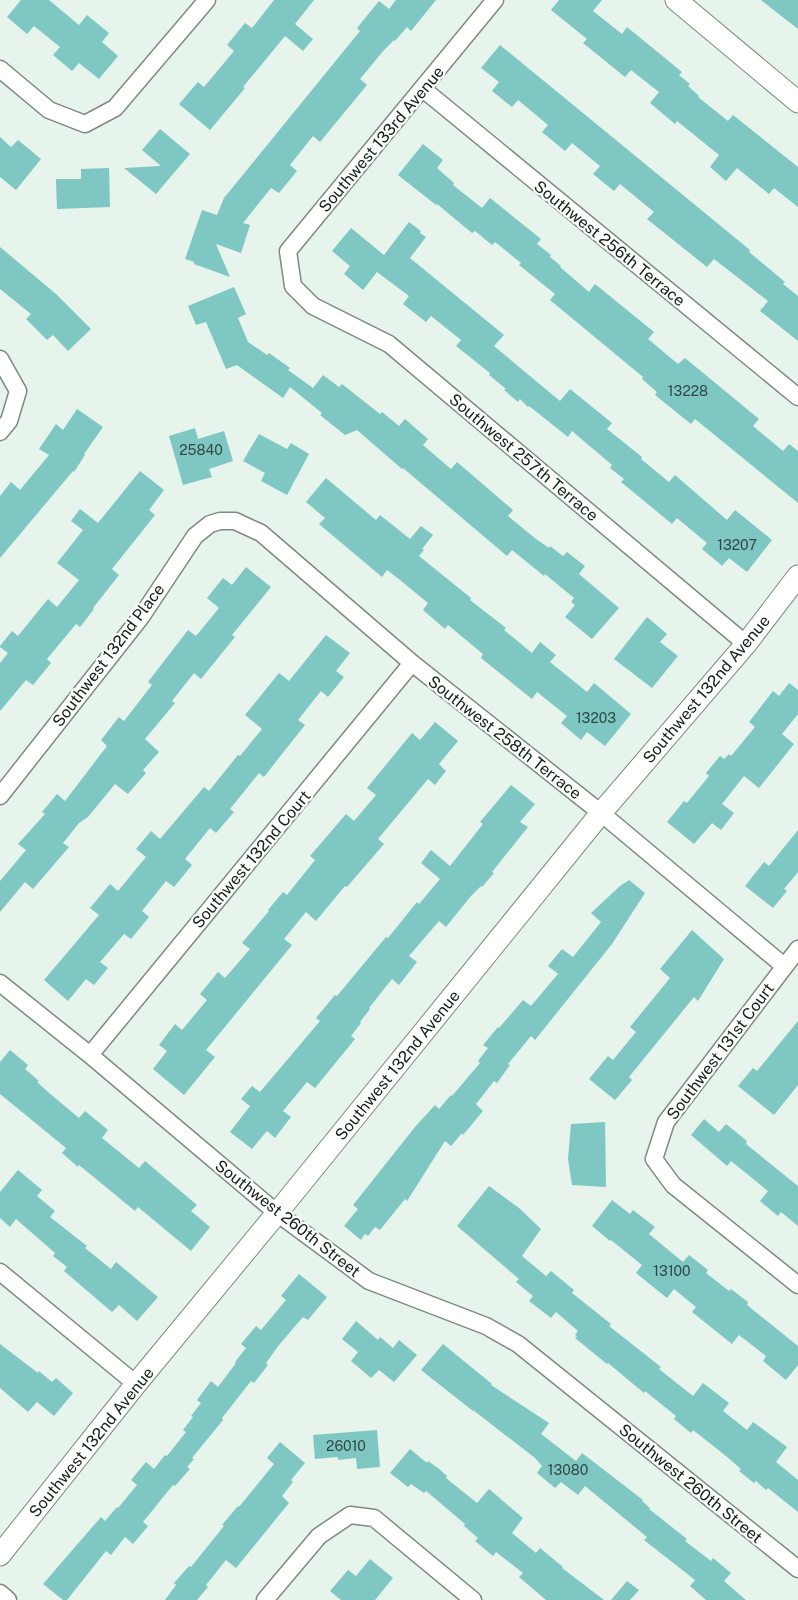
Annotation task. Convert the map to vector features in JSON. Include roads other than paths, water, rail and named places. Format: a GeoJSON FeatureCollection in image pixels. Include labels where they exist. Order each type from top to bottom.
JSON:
{"type":"FeatureCollection","features":[{"type":"Feature","properties":{"kind":"street"},"geometry":{"type":"LineString","coordinates":[[0,69],[49,110],[85,124],[115,108],[207,0]]}},
{"type":"Feature","properties":{"kind":"street","name":"Southwest 133rd Avenue"},"geometry":{"type":"LineString","coordinates":[[293,286],[288,251],[495,0]]}},
{"type":"Feature","properties":{"kind":"street"},"geometry":{"type":"LineString","coordinates":[[676,0],[798,102]]}},
{"type":"Feature","properties":{"kind":"street","name":"Southwest 256th Terrace"},"geometry":{"type":"LineString","coordinates":[[423,89],[798,397]]}},
{"type":"Feature","properties":{"kind":"street","name":"Southwest 257th Terrace"},"geometry":{"type":"LineString","coordinates":[[293,286],[313,306],[389,344],[746,644]]}},
{"type":"Feature","properties":{"kind":"street"},"geometry":{"type":"LineString","coordinates":[[0,359],[18,391],[9,421],[0,432]]}},
{"type":"Feature","properties":{"kind":"street","name":"Southwest 258th Terrace"},"geometry":{"type":"LineString","coordinates":[[220,520],[235,521],[261,533],[412,663],[601,813],[784,966]]}},
{"type":"Feature","properties":{"kind":"street","name":"Southwest 132nd Place"},"geometry":{"type":"LineString","coordinates":[[0,796],[141,616],[195,536],[210,524],[220,520]]}},
{"type":"Feature","properties":{"kind":"street","name":"Southwest 132nd Avenue"},"geometry":{"type":"LineString","coordinates":[[0,1556],[136,1384],[601,813],[746,644],[798,576]]}},
{"type":"Feature","properties":{"kind":"street","name":"Southwest 132nd Court"},"geometry":{"type":"LineString","coordinates":[[90,1055],[412,663]]}},
{"type":"Feature","properties":{"kind":"street","name":"Southwest 131st Court"},"geometry":{"type":"LineString","coordinates":[[798,949],[666,1122],[654,1159],[673,1185],[798,1286]]}},
{"type":"Feature","properties":{"kind":"street","name":"Southwest 260th Street"},"geometry":{"type":"LineString","coordinates":[[0,983],[90,1055],[277,1213],[369,1281],[486,1326],[518,1344],[798,1569]]}},
{"type":"Feature","properties":{"kind":"street"},"geometry":{"type":"LineString","coordinates":[[0,1272],[136,1384]]}},
{"type":"Feature","properties":{"kind":"street"},"geometry":{"type":"LineString","coordinates":[[265,1600],[319,1536],[350,1515],[374,1518],[473,1600]]}},
{"type":"Feature","properties":{"kind":"street"},"geometry":{"type":"LineString","coordinates":[[0,1593],[8,1600]]}}]}
